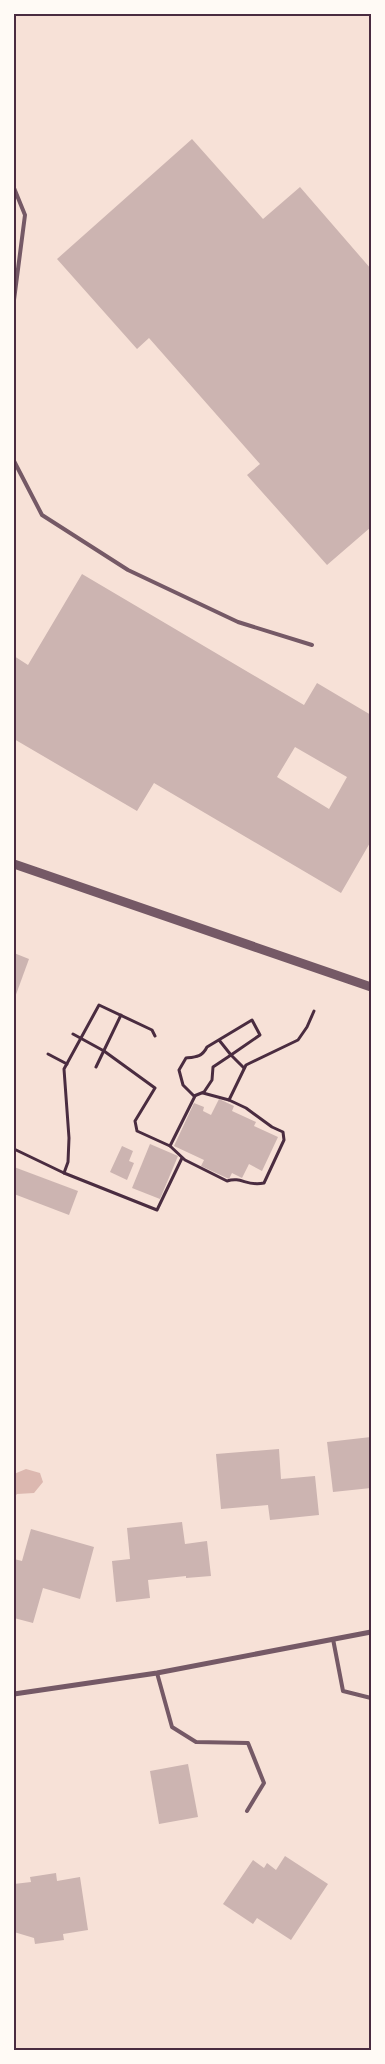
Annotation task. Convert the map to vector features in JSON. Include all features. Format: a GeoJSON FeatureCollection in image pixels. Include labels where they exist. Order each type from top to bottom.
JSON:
{"type":"FeatureCollection","features":[{"type":"Feature","properties":{"kind":"street"},"geometry":{"type":"LineString","coordinates":[[14,864],[371,986]]}},
{"type":"Feature","properties":{"kind":"street"},"geometry":{"type":"LineString","coordinates":[[14,1694],[157,1673],[371,1632]]}},
{"type":"Feature","properties":{"kind":"lane"},"geometry":{"type":"LineString","coordinates":[[14,188],[24,215],[14,300]]}},
{"type":"Feature","properties":{"kind":"lane"},"geometry":{"type":"LineString","coordinates":[[14,461],[42,516],[128,570],[238,622],[312,645]]}},
{"type":"Feature","properties":{"kind":"lane"},"geometry":{"type":"LineString","coordinates":[[333,1639],[343,1691],[371,1698]]}},
{"type":"Feature","properties":{"kind":"lane"},"geometry":{"type":"LineString","coordinates":[[157,1673],[172,1728],[196,1742],[248,1743],[264,1783],[247,1811]]}},
{"type":"Feature","properties":{"kind":"path"},"geometry":{"type":"LineString","coordinates":[[64,1173],[68,1162],[69,1138],[64,1069],[100,1004],[152,1030],[155,1036]]}},
{"type":"Feature","properties":{"kind":"path"},"geometry":{"type":"LineString","coordinates":[[229,1100],[246,1065],[298,1040],[307,1028],[314,1011]]}},
{"type":"Feature","properties":{"kind":"path"},"geometry":{"type":"LineString","coordinates":[[96,1067],[121,1015]]}},
{"type":"Feature","properties":{"kind":"path"},"geometry":{"type":"LineString","coordinates":[[170,1146],[194,1096],[204,1092],[212,1080],[214,1067],[260,1035],[252,1020],[206,1047],[204,1053],[198,1057],[186,1058],[179,1070],[183,1085],[194,1096]]}},
{"type":"Feature","properties":{"kind":"path"},"geometry":{"type":"LineString","coordinates":[[73,1034],[104,1051],[155,1088],[135,1121],[136,1131],[170,1146],[182,1158],[227,1181],[236,1179],[253,1185],[264,1183],[284,1140],[283,1132],[272,1127],[246,1108],[204,1092]]}},
{"type":"Feature","properties":{"kind":"path"},"geometry":{"type":"LineString","coordinates":[[219,1040],[244,1068]]}},
{"type":"Feature","properties":{"kind":"path"},"geometry":{"type":"LineString","coordinates":[[48,1054],[68,1064]]}},
{"type":"Feature","properties":{"kind":"path"},"geometry":{"type":"LineString","coordinates":[[14,1149],[64,1173],[157,1210],[182,1158]]}},
{"type":"Feature","properties":{"kind":"shaded area"},"geometry":{"type":"Polygon","coordinates":[[[26,1469],[40,1473],[43,1482],[34,1493],[17,1494],[14,1497],[14,1474],[26,1469]]]}},
{"type":"Feature","properties":{"kind":"building"},"geometry":{"type":"Polygon","coordinates":[[[192,139],[263,219],[300,187],[371,269],[371,527],[327,565],[247,475],[260,464],[149,338],[137,349],[57,259],[192,139]]]}},
{"type":"Feature","properties":{"kind":"building"},"geometry":{"type":"Polygon","coordinates":[[[82,574],[304,705],[317,683],[371,715],[371,841],[341,893],[154,783],[137,811],[14,739],[14,656],[28,665],[82,574]],[[295,747],[277,777],[329,809],[347,777],[295,747]]]}},
{"type":"Feature","properties":{"kind":"building"},"geometry":{"type":"Polygon","coordinates":[[[14,953],[29,959],[14,1000],[14,953]]]}},
{"type":"Feature","properties":{"kind":"building"},"geometry":{"type":"Polygon","coordinates":[[[219,1099],[234,1106],[232,1111],[256,1122],[254,1126],[278,1137],[262,1171],[249,1164],[242,1178],[232,1173],[229,1179],[201,1166],[204,1160],[174,1146],[194,1103],[204,1107],[203,1111],[211,1115],[219,1099]]]}},
{"type":"Feature","properties":{"kind":"building"},"geometry":{"type":"Polygon","coordinates":[[[150,1144],[178,1156],[160,1199],[132,1188],[150,1144]]]}},
{"type":"Feature","properties":{"kind":"building"},"geometry":{"type":"Polygon","coordinates":[[[122,1146],[133,1151],[129,1161],[134,1163],[127,1180],[110,1172],[122,1146]]]}},
{"type":"Feature","properties":{"kind":"building"},"geometry":{"type":"Polygon","coordinates":[[[14,1167],[78,1191],[69,1215],[14,1194],[14,1167]]]}},
{"type":"Feature","properties":{"kind":"building"},"geometry":{"type":"Polygon","coordinates":[[[371,1437],[371,1488],[333,1492],[327,1442],[371,1437]]]}},
{"type":"Feature","properties":{"kind":"building"},"geometry":{"type":"Polygon","coordinates":[[[279,1449],[281,1479],[315,1476],[319,1515],[270,1520],[268,1505],[221,1509],[216,1454],[279,1449]]]}},
{"type":"Feature","properties":{"kind":"building"},"geometry":{"type":"Polygon","coordinates":[[[182,1522],[185,1544],[207,1541],[211,1576],[186,1578],[186,1576],[148,1580],[150,1598],[116,1602],[112,1561],[130,1559],[127,1528],[182,1522]]]}},
{"type":"Feature","properties":{"kind":"building"},"geometry":{"type":"Polygon","coordinates":[[[31,1529],[94,1547],[80,1599],[43,1588],[33,1623],[14,1618],[14,1559],[22,1561],[31,1529]]]}},
{"type":"Feature","properties":{"kind":"building"},"geometry":{"type":"Polygon","coordinates":[[[188,1764],[198,1817],[159,1824],[150,1771],[188,1764]]]}},
{"type":"Feature","properties":{"kind":"building"},"geometry":{"type":"Polygon","coordinates":[[[285,1856],[328,1884],[291,1940],[257,1918],[253,1924],[223,1904],[253,1860],[264,1868],[267,1863],[276,1870],[285,1856]]]}},
{"type":"Feature","properties":{"kind":"building"},"geometry":{"type":"Polygon","coordinates":[[[56,1873],[57,1881],[80,1877],[88,1930],[63,1934],[64,1940],[35,1944],[34,1938],[14,1932],[14,1884],[31,1882],[30,1877],[56,1873]]]}}]}
